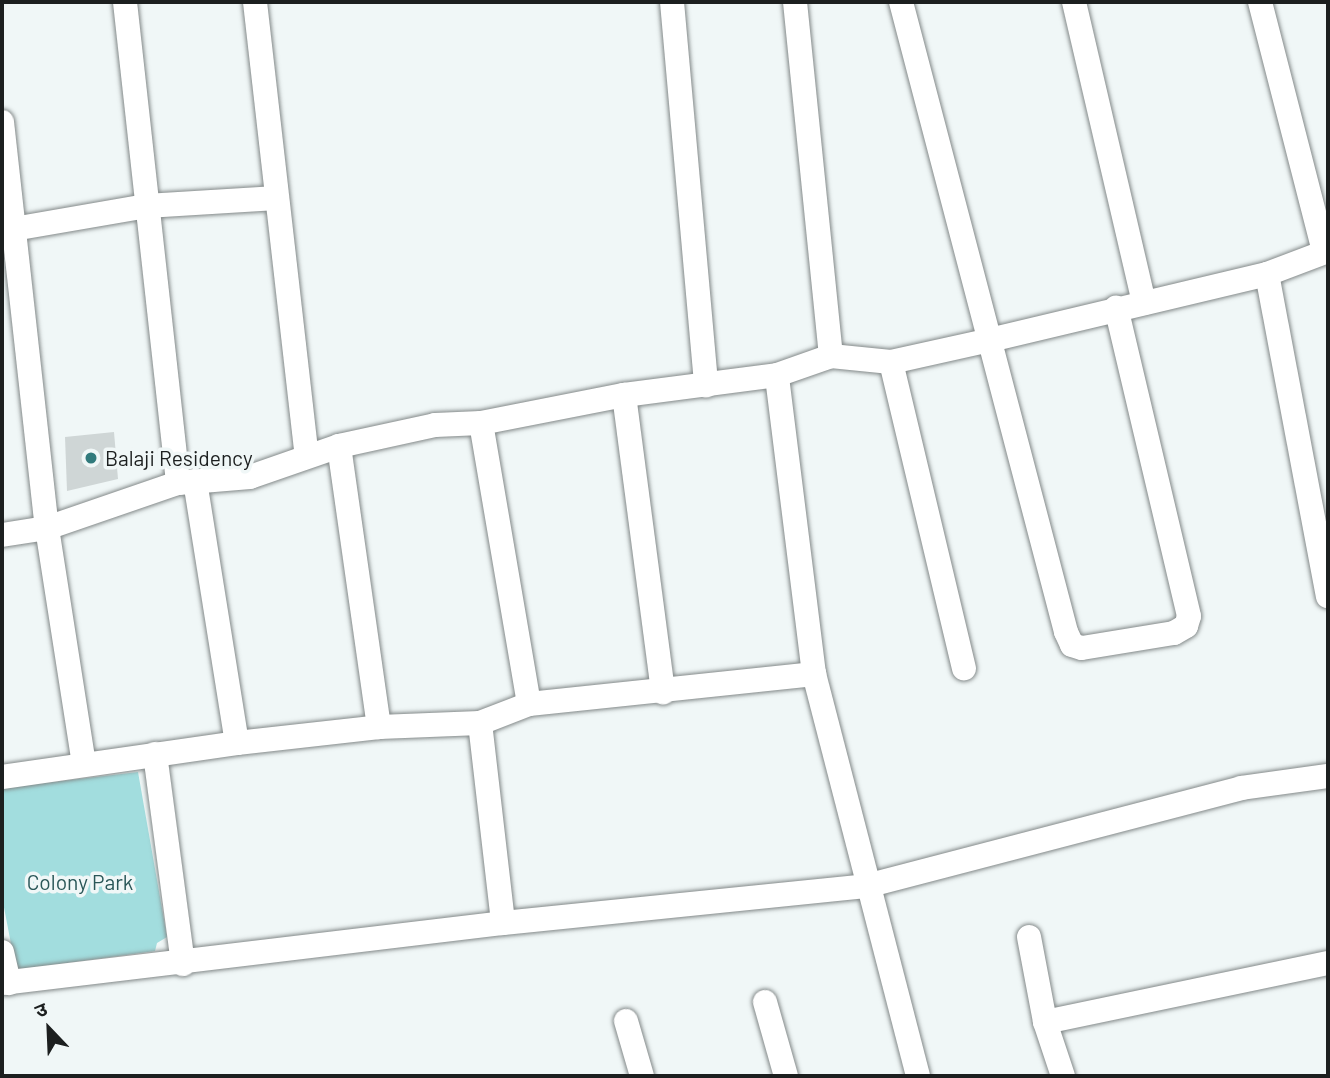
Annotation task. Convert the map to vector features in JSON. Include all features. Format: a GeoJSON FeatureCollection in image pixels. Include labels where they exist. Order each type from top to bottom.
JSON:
{"type":"FeatureCollection","features":[{"type":"Feature","properties":{"kind":"street"},"geometry":{"type":"LineString","coordinates":[[125,2],[146,206],[186,482],[237,743]]}},
{"type":"Feature","properties":{"kind":"street"},"geometry":{"type":"LineString","coordinates":[[256,2],[307,455]]}},
{"type":"Feature","properties":{"kind":"street"},"geometry":{"type":"LineString","coordinates":[[672,2],[706,385]]}},
{"type":"Feature","properties":{"kind":"street"},"geometry":{"type":"LineString","coordinates":[[795,2],[831,356]]}},
{"type":"Feature","properties":{"kind":"street"},"geometry":{"type":"LineString","coordinates":[[901,2],[1072,645],[1082,648],[1174,633],[1186,626],[1189,616],[1116,308]]}},
{"type":"Feature","properties":{"kind":"street"},"geometry":{"type":"LineString","coordinates":[[1074,2],[1144,303]]}},
{"type":"Feature","properties":{"kind":"street"},"geometry":{"type":"LineString","coordinates":[[2,536],[47,528],[186,482],[250,477],[339,446],[435,425],[481,423],[624,396],[777,375],[831,356],[891,362],[1267,274],[1326,252],[1260,2]]}},
{"type":"Feature","properties":{"kind":"street"},"geometry":{"type":"LineString","coordinates":[[2,122],[8,230],[47,528],[84,764]]}},
{"type":"Feature","properties":{"kind":"street"},"geometry":{"type":"LineString","coordinates":[[8,230],[146,206],[277,198]]}},
{"type":"Feature","properties":{"kind":"street"},"geometry":{"type":"LineString","coordinates":[[1267,274],[1328,596]]}},
{"type":"Feature","properties":{"kind":"street"},"geometry":{"type":"LineString","coordinates":[[891,362],[964,668]]}},
{"type":"Feature","properties":{"kind":"street"},"geometry":{"type":"LineString","coordinates":[[777,375],[814,674],[866,887],[918,1076]]}},
{"type":"Feature","properties":{"kind":"street"},"geometry":{"type":"LineString","coordinates":[[624,396],[663,692]]}},
{"type":"Feature","properties":{"kind":"street"},"geometry":{"type":"LineString","coordinates":[[481,423],[529,704]]}},
{"type":"Feature","properties":{"kind":"street"},"geometry":{"type":"LineString","coordinates":[[339,446],[379,727]]}},
{"type":"Feature","properties":{"kind":"street"},"geometry":{"type":"LineString","coordinates":[[2,777],[237,743],[379,727],[480,723],[529,704],[814,674]]}},
{"type":"Feature","properties":{"kind":"street"},"geometry":{"type":"LineString","coordinates":[[480,723],[503,923]]}},
{"type":"Feature","properties":{"kind":"street"},"geometry":{"type":"LineString","coordinates":[[155,754],[183,964]]}},
{"type":"Feature","properties":{"kind":"street"},"geometry":{"type":"LineString","coordinates":[[2,952],[5,983],[183,964],[503,923],[866,887],[1241,788],[1328,776]]}},
{"type":"Feature","properties":{"kind":"street"},"geometry":{"type":"LineString","coordinates":[[1029,937],[1045,1022],[1063,1076]]}},
{"type":"Feature","properties":{"kind":"street"},"geometry":{"type":"LineString","coordinates":[[1045,1022],[1328,963]]}},
{"type":"Feature","properties":{"kind":"street"},"geometry":{"type":"LineString","coordinates":[[765,1002],[786,1076]]}},
{"type":"Feature","properties":{"kind":"street"},"geometry":{"type":"LineString","coordinates":[[626,1021],[642,1076]]}},
{"type":"Feature","properties":{"kind":"green space","name":"Colony Park"},"geometry":{"type":"Polygon","coordinates":[[[138,772],[167,937],[157,943],[155,951],[16,970],[2,897],[2,788],[138,772]]]}},
{"type":"Feature","properties":{"kind":"building","name":"Balaji Residency"},"geometry":{"type":"Polygon","coordinates":[[[114,432],[118,479],[67,491],[65,437],[114,432]]]}},
{"type":"Feature","properties":{"kind":"place","name":"Balaji Residency"},"geometry":{"type":"Point","coordinates":[91,458]}}]}
